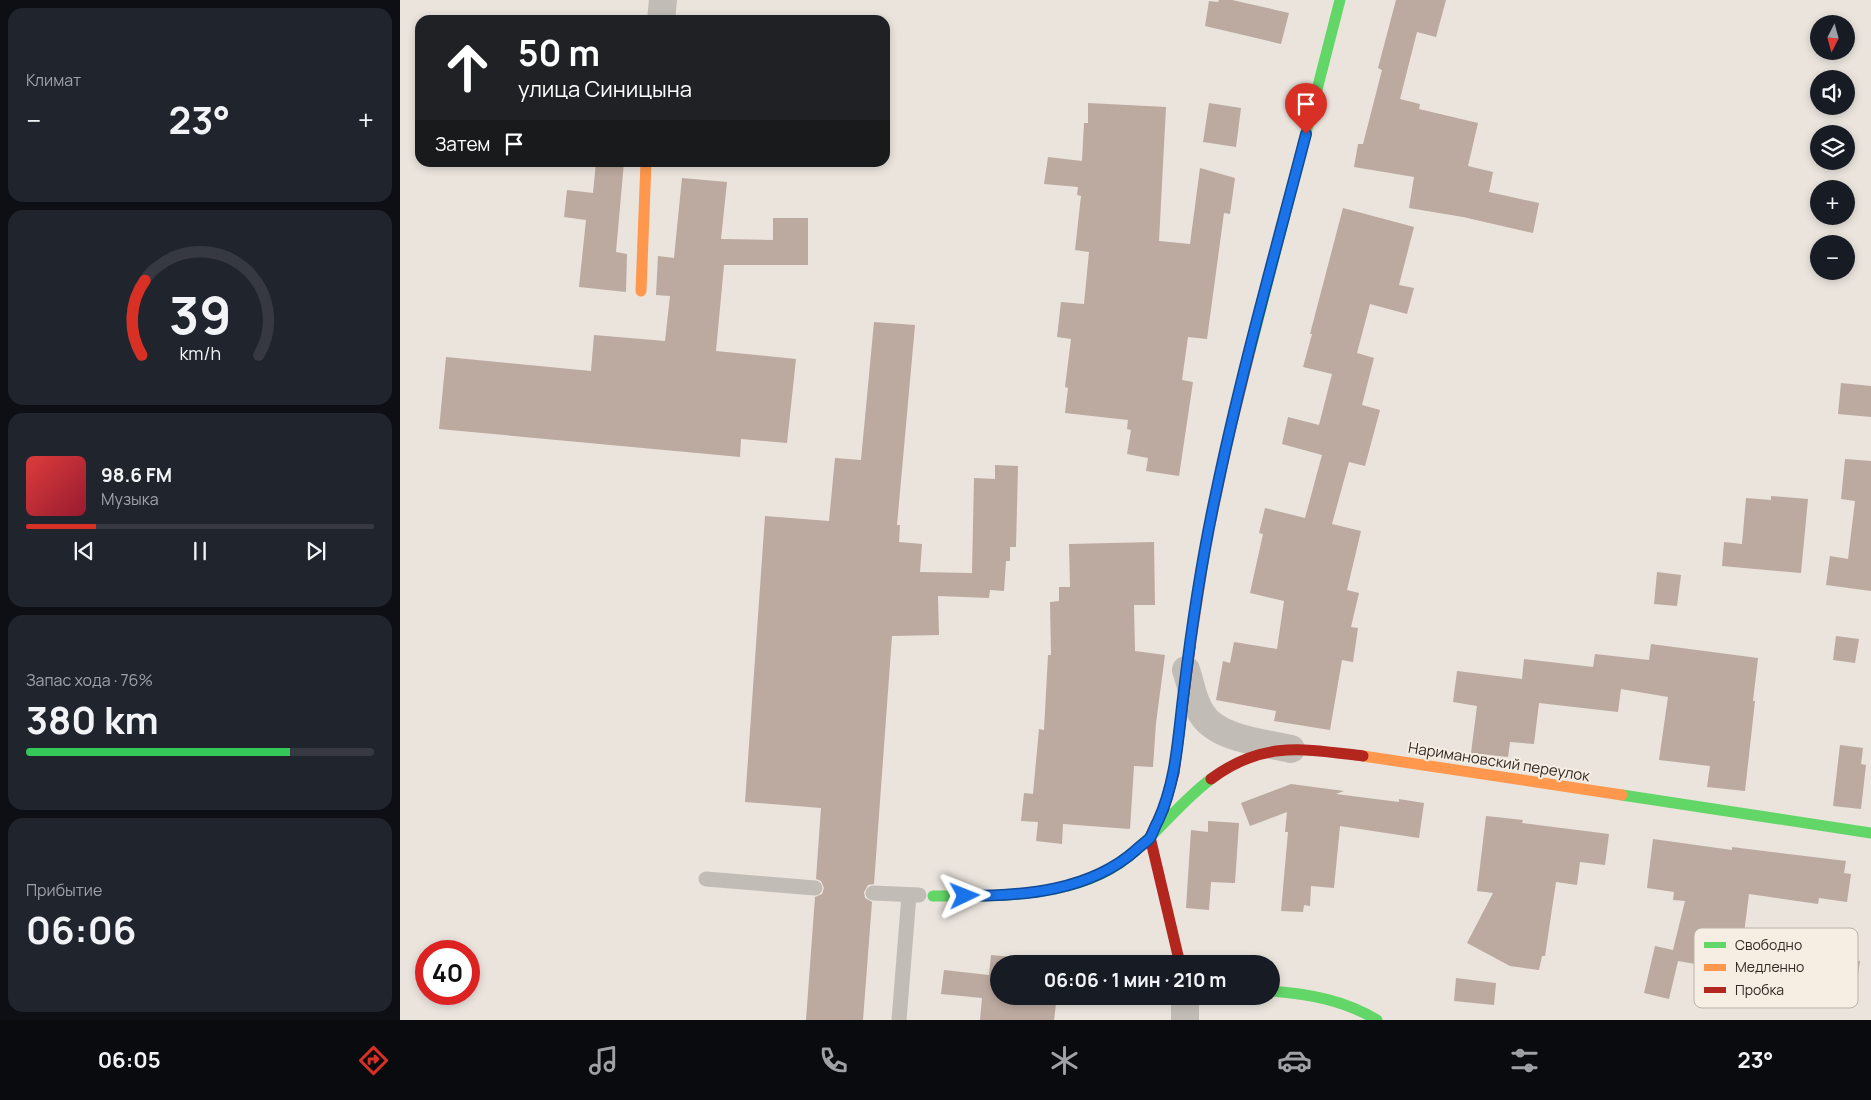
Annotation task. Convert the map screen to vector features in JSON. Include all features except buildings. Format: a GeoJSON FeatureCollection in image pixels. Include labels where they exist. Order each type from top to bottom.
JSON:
{"type":"FeatureCollection","features":[{"type":"Feature","properties":{"kind":"street"},"geometry":{"type":"LineString","coordinates":[[662,15],[663,0]]}},
{"type":"Feature","properties":{"kind":"street"},"geometry":{"type":"LineString","coordinates":[[1178,955],[1150,837],[1164,808],[1170,790],[1206,543],[1228,440],[1340,0]]}},
{"type":"Feature","properties":{"kind":"street"},"geometry":{"type":"LineString","coordinates":[[641,291],[646,167]]}},
{"type":"Feature","properties":{"kind":"street"},"geometry":{"type":"LineString","coordinates":[[1186,670],[1202,714],[1211,725],[1242,738],[1292,749]]}},
{"type":"Feature","properties":{"kind":"street","name":"Наримановский переулок"},"geometry":{"type":"LineString","coordinates":[[933,896],[981,896],[1028,892],[1079,882],[1118,864],[1150,837],[1189,796],[1226,768],[1247,758],[1271,751],[1292,749],[1368,757],[1871,833]]}},
{"type":"Feature","properties":{"kind":"street"},"geometry":{"type":"LineString","coordinates":[[1280,992],[1333,1000],[1366,1012],[1377,1020]]}},
{"type":"Feature","properties":{"kind":"street"},"geometry":{"type":"LineString","coordinates":[[1185,1005],[1185,1020]]}},
{"type":"Feature","properties":{"kind":"lane"},"geometry":{"type":"LineString","coordinates":[[706,880],[815,888]]}},
{"type":"Feature","properties":{"kind":"lane"},"geometry":{"type":"LineString","coordinates":[[873,893],[933,896]]}},
{"type":"Feature","properties":{"kind":"lane"},"geometry":{"type":"LineString","coordinates":[[899,1020],[909,895]]}},
{"type":"Feature","properties":{"kind":"traffic: fast"},"geometry":{"type":"LineString","coordinates":[[1250,351],[1340,0]]}},
{"type":"Feature","properties":{"kind":"traffic: fast"},"geometry":{"type":"LineString","coordinates":[[933,896],[1008,895],[1060,888],[1085,881],[1108,871],[1128,857],[1211,779]]}},
{"type":"Feature","properties":{"kind":"traffic: fast"},"geometry":{"type":"LineString","coordinates":[[1622,795],[1871,833]]}},
{"type":"Feature","properties":{"kind":"traffic: fast"},"geometry":{"type":"LineString","coordinates":[[1280,992],[1326,999],[1352,1007],[1377,1020]]}},
{"type":"Feature","properties":{"kind":"traffic: slow"},"geometry":{"type":"LineString","coordinates":[[641,291],[646,167]]}},
{"type":"Feature","properties":{"kind":"traffic: slow"},"geometry":{"type":"LineString","coordinates":[[1190,647],[1206,543],[1228,439],[1250,351]]}},
{"type":"Feature","properties":{"kind":"traffic: slow"},"geometry":{"type":"LineString","coordinates":[[1363,756],[1622,795]]}},
{"type":"Feature","properties":{"kind":"traffic: jam"},"geometry":{"type":"LineString","coordinates":[[1178,955],[1150,837],[1164,808],[1174,773],[1190,647]]}},
{"type":"Feature","properties":{"kind":"traffic: jam"},"geometry":{"type":"LineString","coordinates":[[1211,779],[1248,758],[1284,750],[1322,751],[1363,756]]}},
{"type":"Feature","properties":{"kind":"route"},"geometry":{"type":"LineString","coordinates":[[965,896],[1059,888],[1098,875],[1118,864],[1150,837],[1164,808],[1174,773],[1186,670],[1206,543],[1216,493],[1306,134]]}}]}
